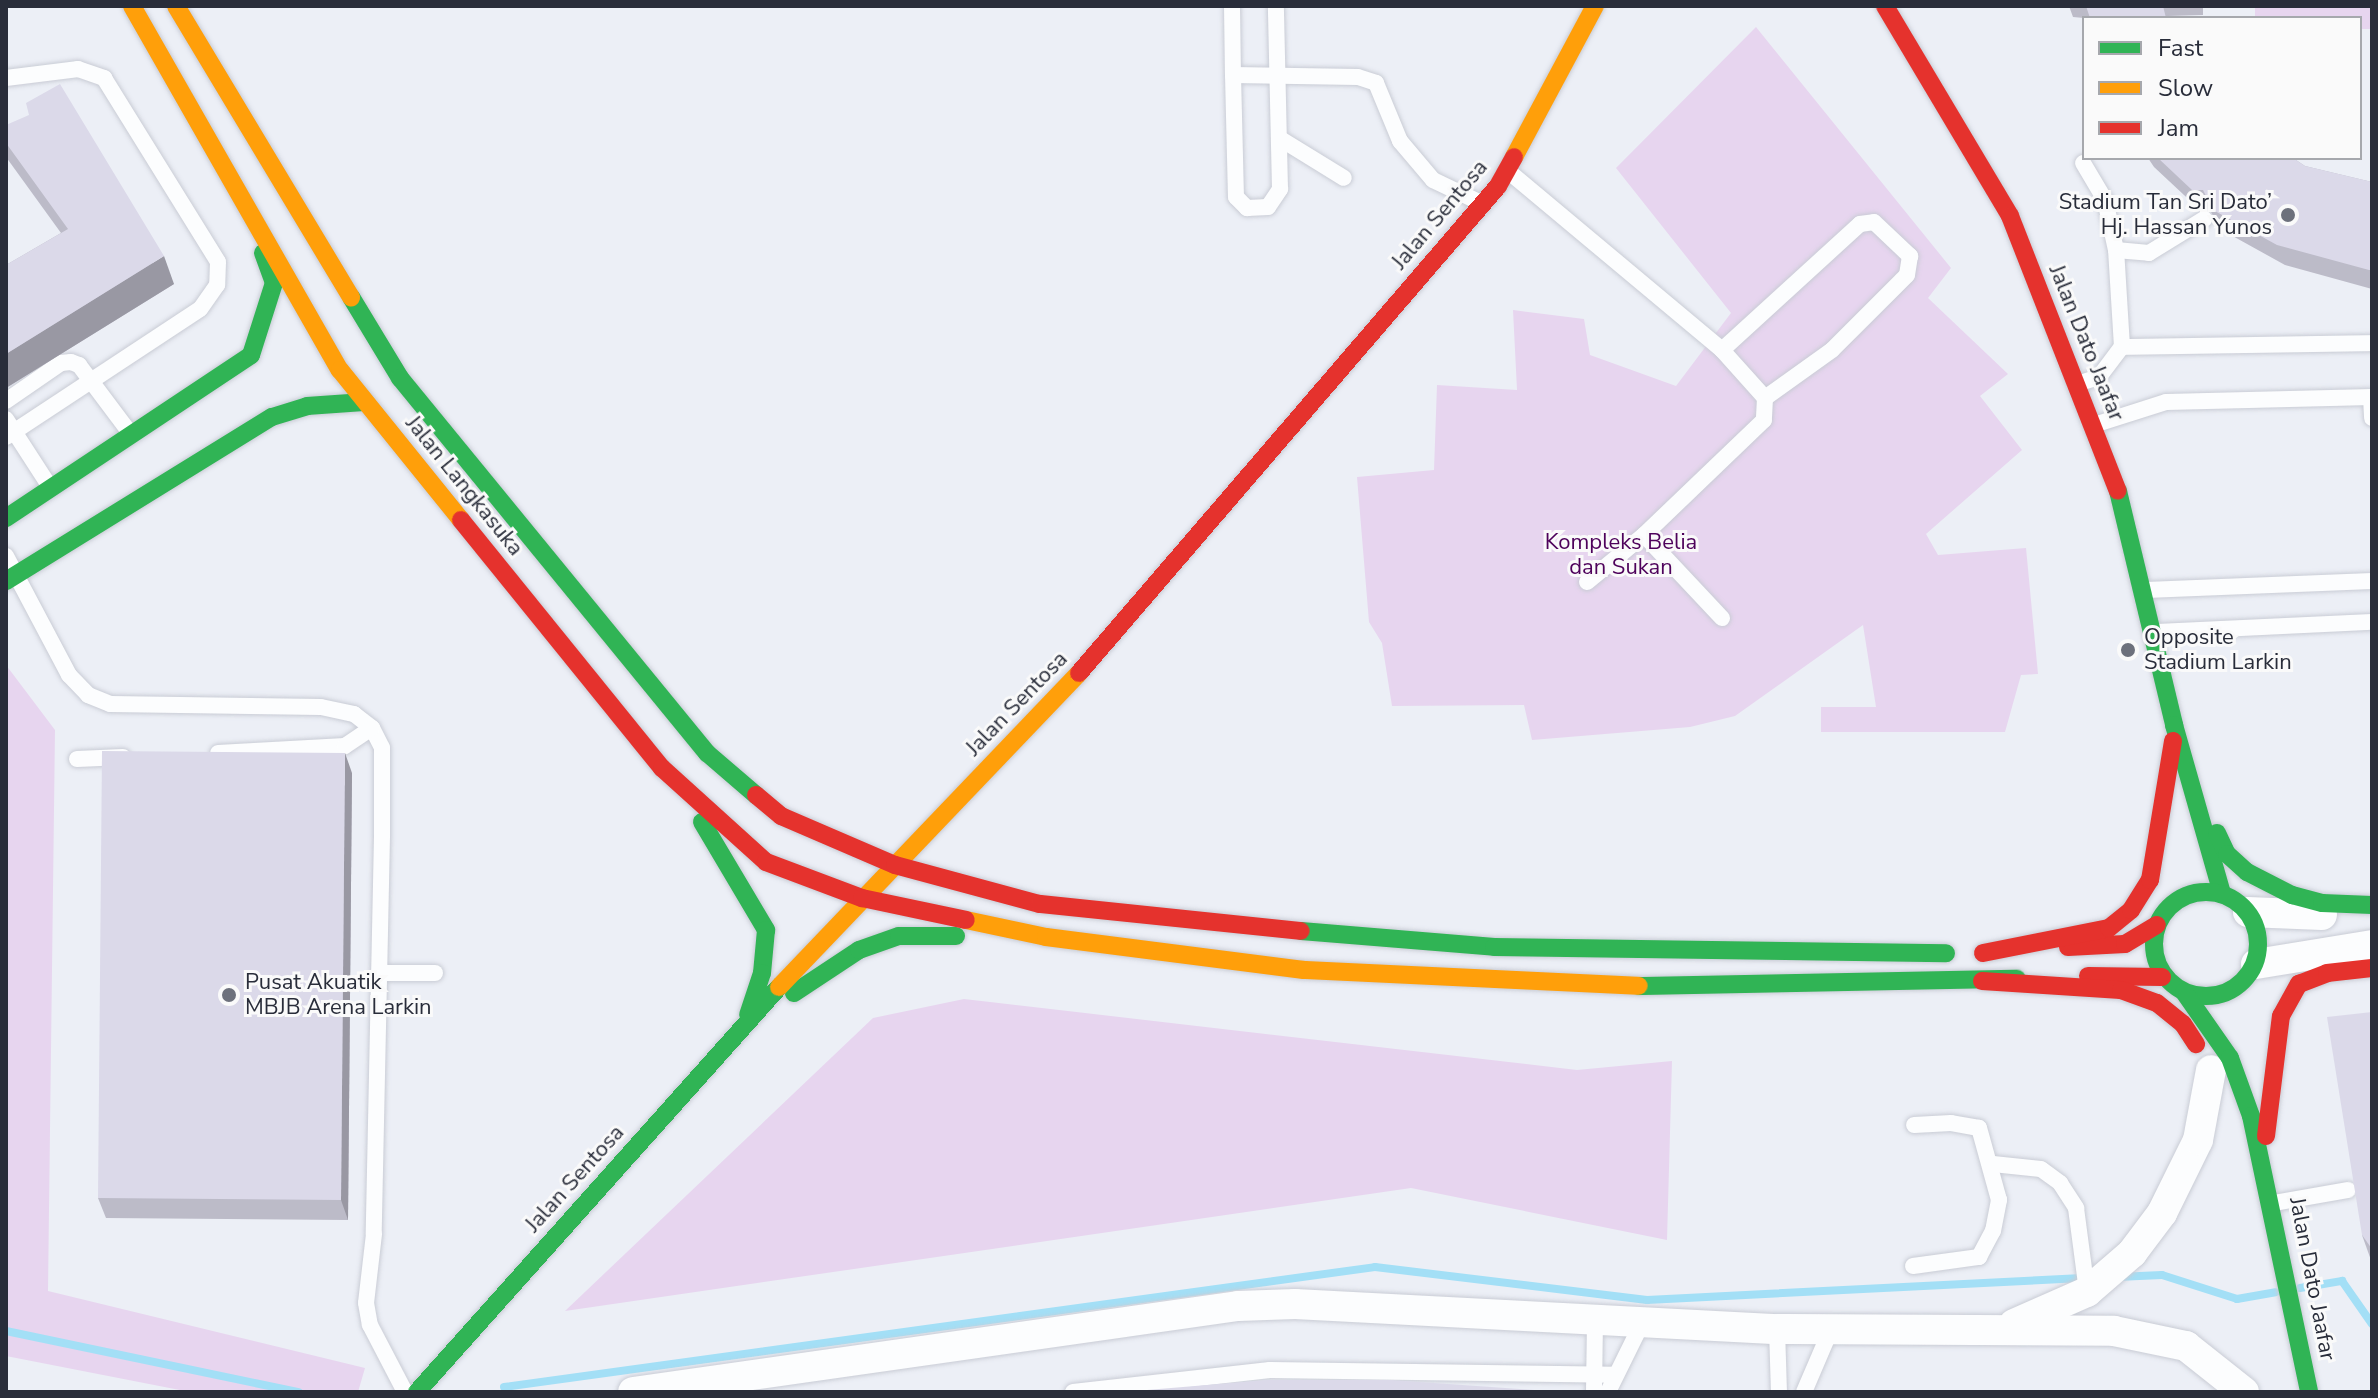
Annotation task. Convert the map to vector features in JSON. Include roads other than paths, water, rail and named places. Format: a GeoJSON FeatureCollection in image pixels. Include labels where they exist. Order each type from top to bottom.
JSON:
{"type":"FeatureCollection","features":[{"type":"Feature","properties":{"kind":"main road","name":"Jalan Langkasuka"},"geometry":{"type":"LineString","coordinates":[[132,6],[310,322],[364,402],[684,791],[766,862],[862,898],[1046,937]]}},
{"type":"Feature","properties":{"kind":"main road"},"geometry":{"type":"LineString","coordinates":[[176,6],[400,378],[707,753],[781,816],[895,865],[1040,904],[1114,915],[1494,947],[1983,953],[2125,944],[2157,925],[2181,898],[2201,891],[2222,894],[2248,912],[2257,928],[2254,967],[2256,997]]}},
{"type":"Feature","properties":{"kind":"main road","name":"Jalan Sentosa"},"geometry":{"type":"LineString","coordinates":[[417,1392],[862,898],[1117,634],[1508,171],[1595,6]]}},
{"type":"Feature","properties":{"kind":"main road","name":"Jalan Dato Jaafar"},"geometry":{"type":"LineString","coordinates":[[1885,6],[2010,216],[2094,425],[2157,632],[2174,729],[2180,829]]}},
{"type":"Feature","properties":{"kind":"main road"},"geometry":{"type":"LineString","coordinates":[[6,518],[251,355],[274,283],[247,207]]}},
{"type":"Feature","properties":{"kind":"main road"},"geometry":{"type":"LineString","coordinates":[[12,578],[272,417],[307,406],[364,402]]}},
{"type":"Feature","properties":{"kind":"main road"},"geometry":{"type":"LineString","coordinates":[[1983,953],[2109,928],[2131,910],[2150,880],[2174,729]]}},
{"type":"Feature","properties":{"kind":"main road","name":"Jalan Dato Jaafar"},"geometry":{"type":"LineString","coordinates":[[2174,729],[2222,894]]}},
{"type":"Feature","properties":{"kind":"main road"},"geometry":{"type":"LineString","coordinates":[[2185,766],[2227,854],[2247,872],[2322,903],[2372,905]]}},
{"type":"Feature","properties":{"kind":"main road"},"geometry":{"type":"LineString","coordinates":[[684,791],[766,930],[762,973],[743,1027]]}},
{"type":"Feature","properties":{"kind":"main road"},"geometry":{"type":"LineString","coordinates":[[2181,876],[2181,898]]}},
{"type":"Feature","properties":{"kind":"main road"},"geometry":{"type":"LineString","coordinates":[[2157,925],[2153,948],[2162,977]]}},
{"type":"Feature","properties":{"kind":"main road"},"geometry":{"type":"LineString","coordinates":[[743,1027],[859,950],[899,936],[1046,937],[1304,970],[1664,987],[1982,981],[2119,974],[2162,977],[2184,992],[2210,997],[2235,989],[2254,967]]}},
{"type":"Feature","properties":{"kind":"main road"},"geometry":{"type":"LineString","coordinates":[[2263,1142],[2281,1016],[2299,984],[2327,973],[2372,968]]}},
{"type":"Feature","properties":{"kind":"main road"},"geometry":{"type":"LineString","coordinates":[[1982,981],[2121,990],[2157,1003],[2183,1024],[2211,1070],[2263,1142]]}},
{"type":"Feature","properties":{"kind":"main road","name":"Jalan Dato Jaafar"},"geometry":{"type":"LineString","coordinates":[[2184,992],[2230,1058],[2263,1142]]}},
{"type":"Feature","properties":{"kind":"main road","name":"Jalan Dato Jaafar"},"geometry":{"type":"LineString","coordinates":[[2259,1024],[2267,1174],[2309,1392]]}},
{"type":"Feature","properties":{"kind":"street"},"geometry":{"type":"LineString","coordinates":[[2248,912],[2298,916],[2372,912]]}},
{"type":"Feature","properties":{"kind":"street"},"geometry":{"type":"LineString","coordinates":[[2254,967],[2372,945]]}},
{"type":"Feature","properties":{"kind":"street"},"geometry":{"type":"LineString","coordinates":[[2006,1328],[2089,1282],[2132,1253],[2162,1213],[2198,1140],[2211,1070]]}},
{"type":"Feature","properties":{"kind":"street"},"geometry":{"type":"LineString","coordinates":[[633,1392],[1238,1306],[1484,1310],[1595,1320],[1777,1329],[2006,1328],[2163,1337],[2198,1353],[2244,1392]]}},
{"type":"Feature","properties":{"kind":"lane"},"geometry":{"type":"LineString","coordinates":[[1232,6],[1234,190],[1247,208],[1268,207],[1279,196],[1276,6]]}},
{"type":"Feature","properties":{"kind":"lane"},"geometry":{"type":"LineString","coordinates":[[6,78],[78,69],[104,78],[218,262],[217,285],[200,309],[92,383],[9,429],[51,488]]}},
{"type":"Feature","properties":{"kind":"lane"},"geometry":{"type":"LineString","coordinates":[[1233,75],[1358,77],[1376,83],[1400,141],[1433,180],[1482,203]]}},
{"type":"Feature","properties":{"kind":"lane"},"geometry":{"type":"LineString","coordinates":[[1279,138],[1344,178]]}},
{"type":"Feature","properties":{"kind":"lane"},"geometry":{"type":"LineString","coordinates":[[2078,384],[2099,377],[2122,347],[2116,250],[2105,200],[2083,163]]}},
{"type":"Feature","properties":{"kind":"lane"},"geometry":{"type":"LineString","coordinates":[[1508,171],[1722,350],[1765,398],[1764,420],[1644,535],[1587,582]]}},
{"type":"Feature","properties":{"kind":"lane"},"geometry":{"type":"LineString","coordinates":[[2116,250],[2149,253],[2204,219]]}},
{"type":"Feature","properties":{"kind":"lane"},"geometry":{"type":"LineString","coordinates":[[1722,350],[1860,224],[1874,222],[1910,256],[1907,275],[1832,350],[1765,398]]}},
{"type":"Feature","properties":{"kind":"lane"},"geometry":{"type":"LineString","coordinates":[[2122,347],[2372,343]]}},
{"type":"Feature","properties":{"kind":"lane"},"geometry":{"type":"LineString","coordinates":[[6,401],[61,363],[79,365],[131,435]]}},
{"type":"Feature","properties":{"kind":"lane"},"geometry":{"type":"LineString","coordinates":[[2094,425],[2166,402],[2372,397],[2372,418]]}},
{"type":"Feature","properties":{"kind":"lane"},"geometry":{"type":"LineString","coordinates":[[1644,535],[1722,618]]}},
{"type":"Feature","properties":{"kind":"lane"},"geometry":{"type":"LineString","coordinates":[[6,556],[12,578],[69,675],[88,695],[110,704],[321,707],[354,714],[372,728],[382,748],[374,1234],[366,1303],[370,1325],[405,1392]]}},
{"type":"Feature","properties":{"kind":"lane"},"geometry":{"type":"LineString","coordinates":[[2146,590],[2372,581]]}},
{"type":"Feature","properties":{"kind":"lane"},"geometry":{"type":"LineString","coordinates":[[2157,632],[2372,622]]}},
{"type":"Feature","properties":{"kind":"lane"},"geometry":{"type":"LineString","coordinates":[[202,754],[336,748],[372,728]]}},
{"type":"Feature","properties":{"kind":"lane"},"geometry":{"type":"LineString","coordinates":[[77,759],[140,756]]}},
{"type":"Feature","properties":{"kind":"lane"},"geometry":{"type":"LineString","coordinates":[[379,973],[435,973]]}},
{"type":"Feature","properties":{"kind":"lane"},"geometry":{"type":"LineString","coordinates":[[1913,1266],[1979,1257],[1993,1231],[1999,1200],[1993,1164],[1979,1128],[1951,1123],[1914,1125]]}},
{"type":"Feature","properties":{"kind":"lane"},"geometry":{"type":"LineString","coordinates":[[1993,1164],[2041,1169],[2060,1183],[2076,1208],[2089,1282]]}},
{"type":"Feature","properties":{"kind":"lane"},"geometry":{"type":"LineString","coordinates":[[2274,1203],[2348,1190]]}},
{"type":"Feature","properties":{"kind":"lane"},"geometry":{"type":"LineString","coordinates":[[1594,1392],[1595,1320]]}},
{"type":"Feature","properties":{"kind":"lane"},"geometry":{"type":"LineString","coordinates":[[1608,1392],[1642,1323]]}},
{"type":"Feature","properties":{"kind":"lane"},"geometry":{"type":"LineString","coordinates":[[1777,1329],[1779,1392]]}},
{"type":"Feature","properties":{"kind":"lane"},"geometry":{"type":"LineString","coordinates":[[1804,1392],[1831,1329]]}},
{"type":"Feature","properties":{"kind":"lane"},"geometry":{"type":"LineString","coordinates":[[1073,1392],[1270,1370],[1615,1375]]}},
{"type":"Feature","properties":{"kind":"waterway"},"geometry":{"type":"LineString","coordinates":[[504,1387],[1375,1267],[1647,1300],[2087,1278]]}},
{"type":"Feature","properties":{"kind":"waterway"},"geometry":{"type":"LineString","coordinates":[[2117,1277],[2162,1275],[2237,1299],[2275,1292]]}},
{"type":"Feature","properties":{"kind":"waterway"},"geometry":{"type":"LineString","coordinates":[[2300,1288],[2342,1281],[2372,1324]]}},
{"type":"Feature","properties":{"kind":"waterway"},"geometry":{"type":"LineString","coordinates":[[6,1331],[299,1392]]}},
{"type":"Feature","properties":{"kind":"place","name":"Stadium Tan Sri Dato’ Hj. Hassan Yunos"},"geometry":{"type":"Point","coordinates":[2288,215]}},
{"type":"Feature","properties":{"kind":"place","name":"Opposite Stadium Larkin"},"geometry":{"type":"Point","coordinates":[2128,650]}},
{"type":"Feature","properties":{"kind":"place","name":"Pusat Akuatik MBJB Arena Larkin"},"geometry":{"type":"Point","coordinates":[229,995]}},
{"type":"Feature","properties":{"kind":"park label","name":"Kompleks Belia dan Sukan"},"geometry":{"type":"Point","coordinates":[1621,554]}}]}
